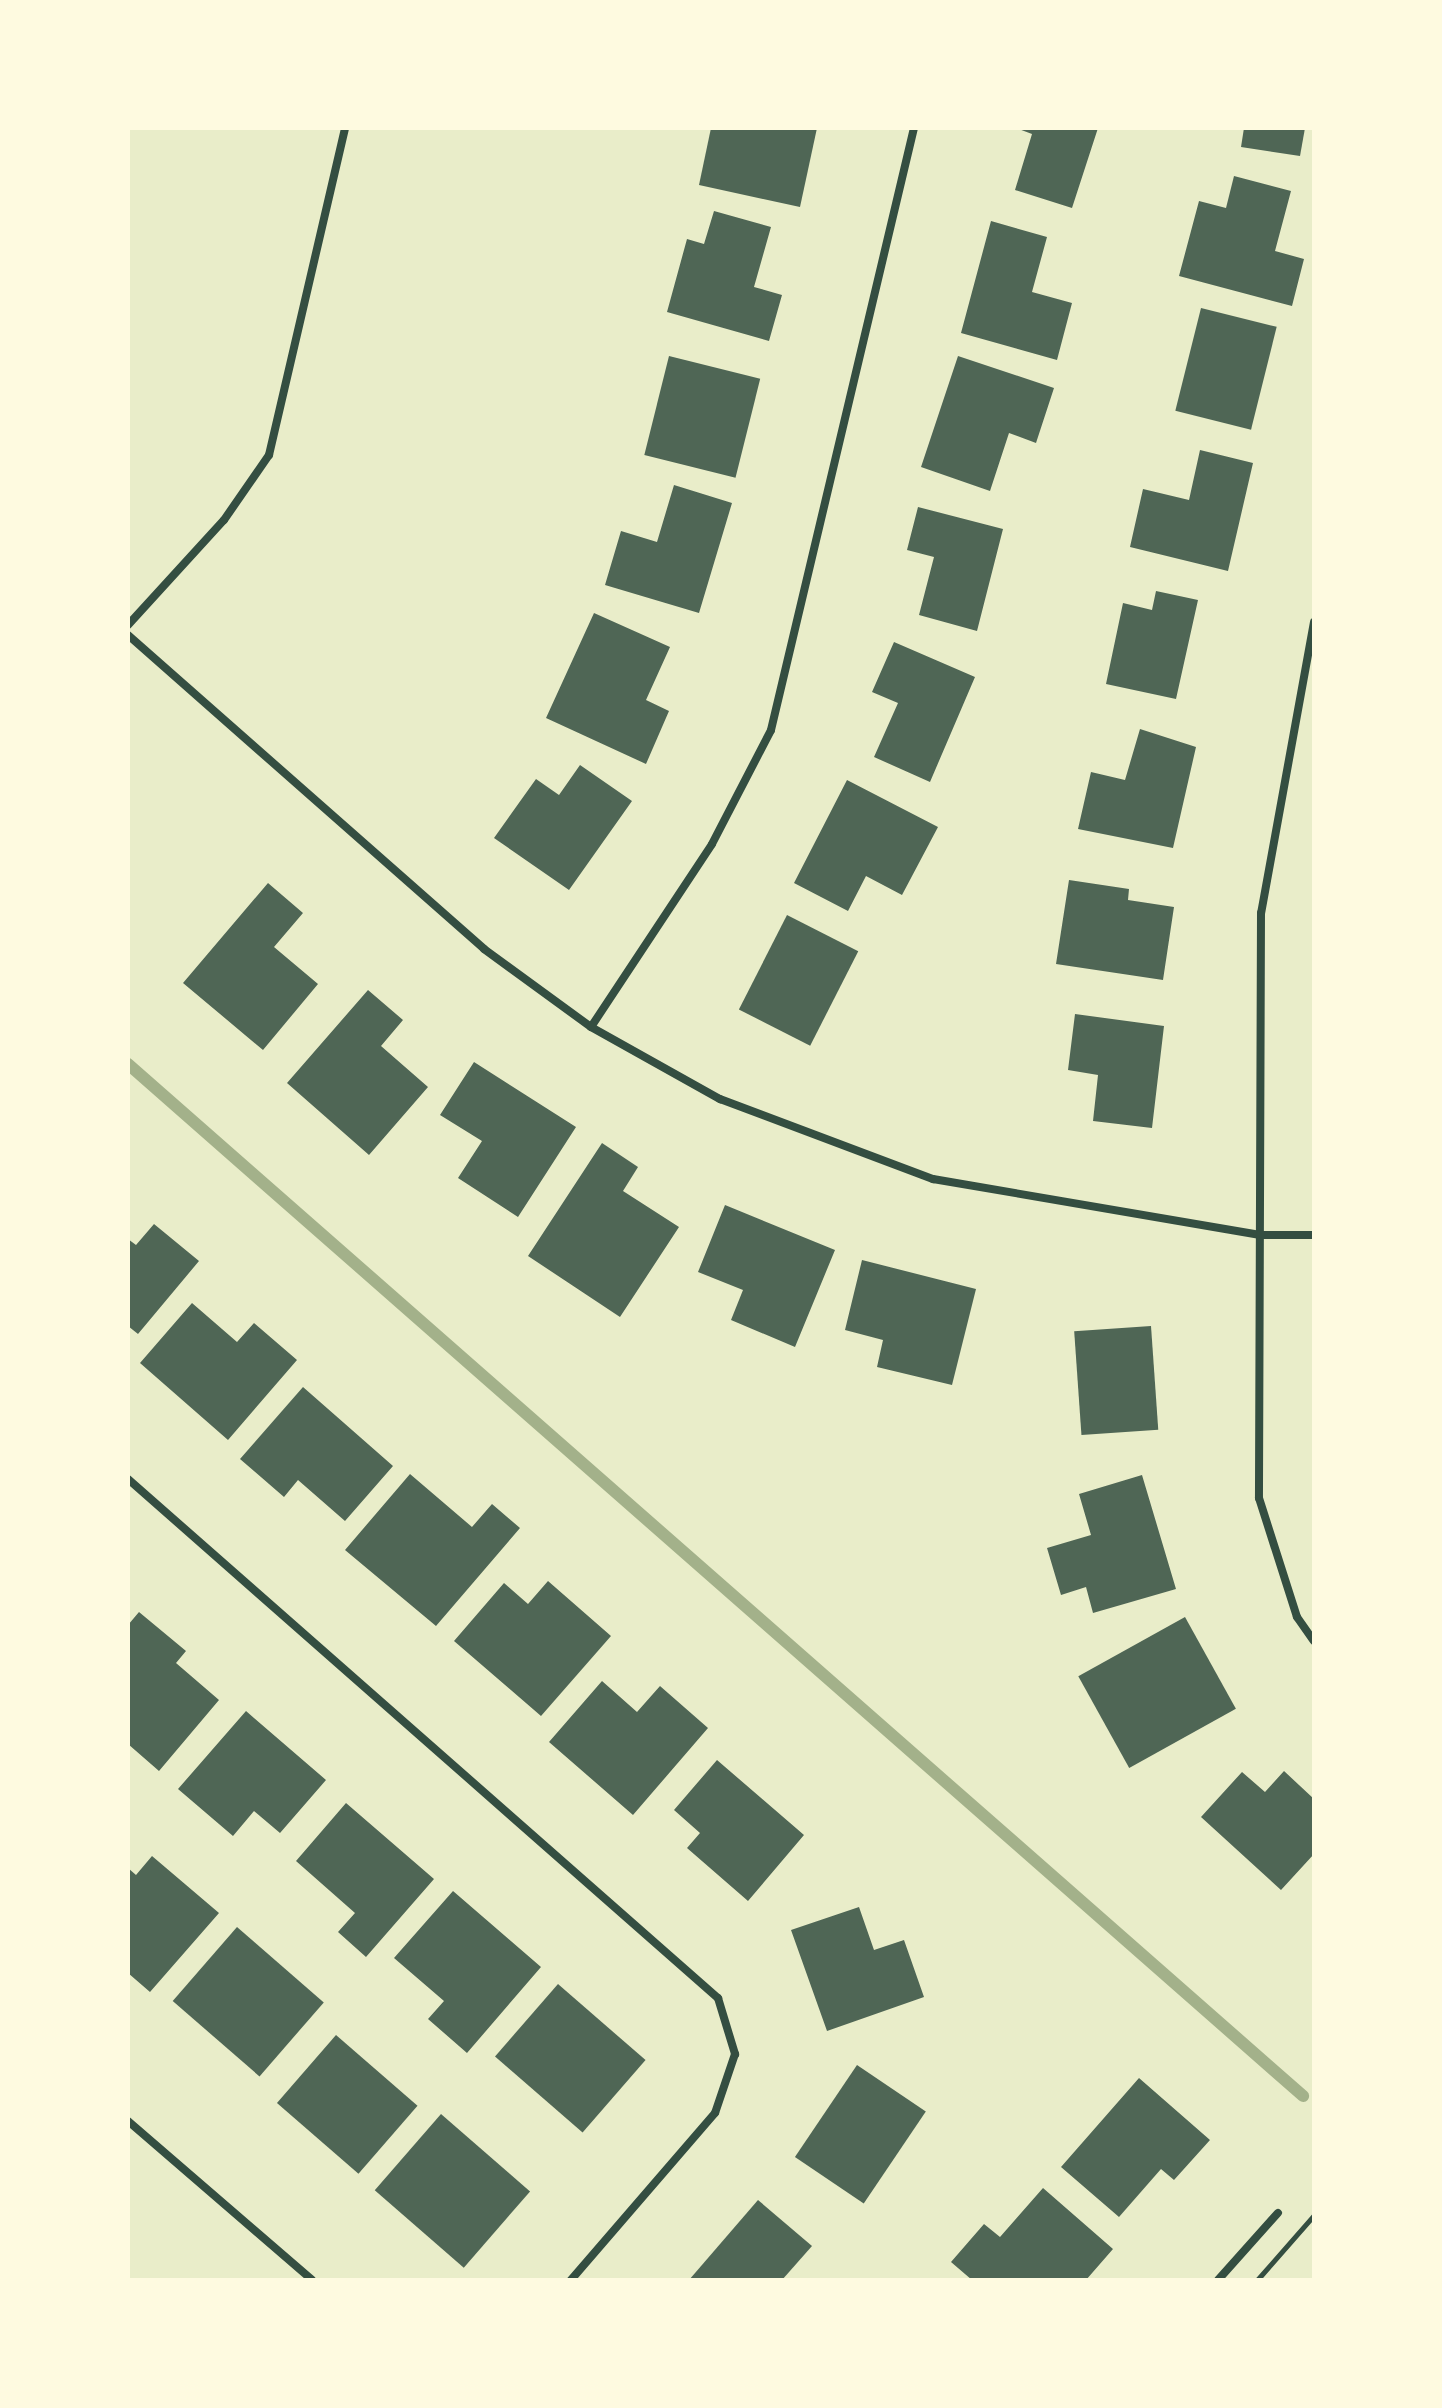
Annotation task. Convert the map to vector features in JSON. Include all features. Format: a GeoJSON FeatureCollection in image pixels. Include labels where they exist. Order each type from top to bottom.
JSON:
{"type":"FeatureCollection","features":[{"type":"Feature","properties":{"kind":"street"},"geometry":{"type":"LineString","coordinates":[[128,625],[224,520],[269,455],[345,128]]}},
{"type":"Feature","properties":{"kind":"street"},"geometry":{"type":"LineString","coordinates":[[591,1027],[712,844],[771,730],[914,128]]}},
{"type":"Feature","properties":{"kind":"street"},"geometry":{"type":"LineString","coordinates":[[1314,622],[1261,913],[1259,1498],[1297,1617],[1314,1641]]}},
{"type":"Feature","properties":{"kind":"street"},"geometry":{"type":"LineString","coordinates":[[128,635],[484,949],[591,1027],[720,1099],[933,1179],[1260,1235],[1314,1235]]}},
{"type":"Feature","properties":{"kind":"street"},"geometry":{"type":"LineString","coordinates":[[128,1479],[718,1998],[735,2054],[715,2113],[571,2280]]}},
{"type":"Feature","properties":{"kind":"street"},"geometry":{"type":"LineString","coordinates":[[128,2121],[312,2280]]}},
{"type":"Feature","properties":{"kind":"street"},"geometry":{"type":"LineString","coordinates":[[1218,2280],[1278,2213]]}},
{"type":"Feature","properties":{"kind":"path"},"geometry":{"type":"LineString","coordinates":[[1257,2280],[1314,2215]]}},
{"type":"Feature","properties":{"kind":"building"},"geometry":{"type":"Polygon","coordinates":[[[711,128],[817,128],[800,207],[699,185],[711,128]]]}},
{"type":"Feature","properties":{"kind":"building"},"geometry":{"type":"Polygon","coordinates":[[[1016,128],[1098,128],[1072,208],[1015,190],[1032,134],[1016,128]]]}},
{"type":"Feature","properties":{"kind":"building"},"geometry":{"type":"Polygon","coordinates":[[[1244,128],[1305,128],[1300,156],[1241,147],[1244,128]]]}},
{"type":"Feature","properties":{"kind":"building"},"geometry":{"type":"Polygon","coordinates":[[[1234,176],[1291,191],[1275,251],[1304,259],[1292,306],[1179,276],[1199,201],[1226,208],[1234,176]]]}},
{"type":"Feature","properties":{"kind":"building"},"geometry":{"type":"Polygon","coordinates":[[[714,211],[771,227],[754,287],[782,295],[769,341],[667,312],[687,239],[704,244],[714,211]]]}},
{"type":"Feature","properties":{"kind":"building"},"geometry":{"type":"Polygon","coordinates":[[[991,221],[1047,237],[1032,292],[1072,303],[1057,360],[961,333],[991,221]]]}},
{"type":"Feature","properties":{"kind":"building"},"geometry":{"type":"Polygon","coordinates":[[[1201,308],[1277,327],[1251,430],[1175,411],[1201,308]]]}},
{"type":"Feature","properties":{"kind":"building"},"geometry":{"type":"Polygon","coordinates":[[[669,356],[760,379],[736,478],[644,455],[669,356]]]}},
{"type":"Feature","properties":{"kind":"building"},"geometry":{"type":"Polygon","coordinates":[[[958,356],[1054,388],[1036,443],[1009,433],[990,491],[921,467],[958,356]]]}},
{"type":"Feature","properties":{"kind":"building"},"geometry":{"type":"Polygon","coordinates":[[[1200,450],[1253,463],[1228,571],[1130,547],[1143,489],[1189,500],[1200,450]]]}},
{"type":"Feature","properties":{"kind":"building"},"geometry":{"type":"Polygon","coordinates":[[[674,485],[732,503],[699,613],[605,585],[621,531],[657,542],[674,485]]]}},
{"type":"Feature","properties":{"kind":"building"},"geometry":{"type":"Polygon","coordinates":[[[918,507],[1003,529],[977,631],[919,615],[934,557],[907,550],[918,507]]]}},
{"type":"Feature","properties":{"kind":"building"},"geometry":{"type":"Polygon","coordinates":[[[1156,591],[1198,600],[1176,699],[1106,684],[1123,603],[1152,610],[1156,591]]]}},
{"type":"Feature","properties":{"kind":"building"},"geometry":{"type":"Polygon","coordinates":[[[594,613],[670,647],[646,700],[669,711],[646,764],[546,718],[594,613]]]}},
{"type":"Feature","properties":{"kind":"building"},"geometry":{"type":"Polygon","coordinates":[[[894,642],[975,677],[930,782],[874,757],[898,703],[872,692],[894,642]]]}},
{"type":"Feature","properties":{"kind":"building"},"geometry":{"type":"Polygon","coordinates":[[[1140,729],[1196,747],[1173,848],[1078,829],[1091,772],[1125,780],[1140,729]]]}},
{"type":"Feature","properties":{"kind":"building"},"geometry":{"type":"Polygon","coordinates":[[[580,765],[632,801],[569,890],[494,838],[536,779],[559,795],[580,765]]]}},
{"type":"Feature","properties":{"kind":"building"},"geometry":{"type":"Polygon","coordinates":[[[847,780],[938,827],[902,895],[866,876],[848,911],[794,883],[847,780]]]}},
{"type":"Feature","properties":{"kind":"building"},"geometry":{"type":"Polygon","coordinates":[[[1069,880],[1129,889],[1128,900],[1174,907],[1163,980],[1056,964],[1069,880]]]}},
{"type":"Feature","properties":{"kind":"building"},"geometry":{"type":"Polygon","coordinates":[[[268,883],[303,913],[274,947],[318,984],[263,1050],[183,983],[268,883]]]}},
{"type":"Feature","properties":{"kind":"building"},"geometry":{"type":"Polygon","coordinates":[[[787,915],[858,951],[810,1046],[739,1009],[787,915]]]}},
{"type":"Feature","properties":{"kind":"building"},"geometry":{"type":"Polygon","coordinates":[[[368,990],[403,1020],[381,1046],[428,1087],[369,1155],[287,1083],[368,990]]]}},
{"type":"Feature","properties":{"kind":"building"},"geometry":{"type":"Polygon","coordinates":[[[1075,1014],[1164,1026],[1152,1128],[1093,1121],[1098,1075],[1068,1070],[1075,1014]]]}},
{"type":"Feature","properties":{"kind":"building"},"geometry":{"type":"Polygon","coordinates":[[[474,1062],[576,1127],[518,1217],[458,1178],[482,1141],[440,1115],[474,1062]]]}},
{"type":"Feature","properties":{"kind":"building"},"geometry":{"type":"Polygon","coordinates":[[[602,1143],[638,1167],[623,1191],[679,1227],[620,1317],[528,1256],[602,1143]]]}},
{"type":"Feature","properties":{"kind":"building"},"geometry":{"type":"Polygon","coordinates":[[[725,1205],[835,1250],[795,1347],[731,1320],[743,1290],[698,1272],[725,1205]]]}},
{"type":"Feature","properties":{"kind":"building"},"geometry":{"type":"Polygon","coordinates":[[[154,1224],[199,1261],[138,1334],[128,1326],[128,1239],[136,1245],[154,1224]]]}},
{"type":"Feature","properties":{"kind":"building"},"geometry":{"type":"Polygon","coordinates":[[[862,1260],[976,1289],[952,1385],[877,1367],[883,1340],[845,1330],[862,1260]]]}},
{"type":"Feature","properties":{"kind":"building"},"geometry":{"type":"Polygon","coordinates":[[[192,1303],[237,1342],[254,1323],[297,1360],[228,1440],[140,1363],[192,1303]]]}},
{"type":"Feature","properties":{"kind":"building"},"geometry":{"type":"Polygon","coordinates":[[[1151,1326],[1158,1430],[1081,1435],[1074,1331],[1151,1326]]]}},
{"type":"Feature","properties":{"kind":"building"},"geometry":{"type":"Polygon","coordinates":[[[303,1387],[393,1466],[345,1521],[298,1480],[284,1497],[240,1459],[303,1387]]]}},
{"type":"Feature","properties":{"kind":"building"},"geometry":{"type":"Polygon","coordinates":[[[410,1474],[472,1527],[492,1504],[520,1528],[436,1626],[345,1550],[410,1474]]]}},
{"type":"Feature","properties":{"kind":"building"},"geometry":{"type":"Polygon","coordinates":[[[1142,1475],[1176,1589],[1093,1613],[1086,1587],[1061,1595],[1047,1548],[1091,1535],[1079,1494],[1142,1475]]]}},
{"type":"Feature","properties":{"kind":"building"},"geometry":{"type":"Polygon","coordinates":[[[548,1581],[611,1636],[541,1716],[454,1641],[504,1583],[528,1604],[548,1581]]]}},
{"type":"Feature","properties":{"kind":"building"},"geometry":{"type":"Polygon","coordinates":[[[139,1612],[186,1651],[176,1663],[219,1700],[159,1771],[128,1744],[128,1625],[139,1612]]]}},
{"type":"Feature","properties":{"kind":"building"},"geometry":{"type":"Polygon","coordinates":[[[1185,1617],[1236,1709],[1129,1768],[1078,1676],[1185,1617]]]}},
{"type":"Feature","properties":{"kind":"building"},"geometry":{"type":"Polygon","coordinates":[[[602,1681],[637,1712],[660,1686],[708,1728],[633,1815],[549,1742],[602,1681]]]}},
{"type":"Feature","properties":{"kind":"building"},"geometry":{"type":"Polygon","coordinates":[[[246,1711],[326,1780],[280,1833],[254,1811],[233,1836],[178,1789],[246,1711]]]}},
{"type":"Feature","properties":{"kind":"building"},"geometry":{"type":"Polygon","coordinates":[[[717,1760],[804,1835],[748,1901],[687,1848],[700,1833],[674,1810],[717,1760]]]}},
{"type":"Feature","properties":{"kind":"building"},"geometry":{"type":"Polygon","coordinates":[[[1284,1771],[1314,1799],[1314,1854],[1281,1890],[1201,1817],[1242,1772],[1265,1792],[1284,1771]]]}},
{"type":"Feature","properties":{"kind":"building"},"geometry":{"type":"Polygon","coordinates":[[[346,1803],[434,1879],[366,1957],[338,1932],[355,1913],[296,1861],[346,1803]]]}},
{"type":"Feature","properties":{"kind":"building"},"geometry":{"type":"Polygon","coordinates":[[[152,1856],[219,1913],[150,1992],[128,1973],[128,1868],[136,1875],[152,1856]]]}},
{"type":"Feature","properties":{"kind":"building"},"geometry":{"type":"Polygon","coordinates":[[[453,1891],[541,1967],[467,2053],[428,2019],[444,2001],[394,1958],[453,1891]]]}},
{"type":"Feature","properties":{"kind":"building"},"geometry":{"type":"Polygon","coordinates":[[[859,1907],[874,1950],[904,1940],[924,1997],[827,2031],[791,1930],[859,1907]]]}},
{"type":"Feature","properties":{"kind":"building"},"geometry":{"type":"Polygon","coordinates":[[[237,1927],[324,2002],[259,2076],[173,2001],[237,1927]]]}},
{"type":"Feature","properties":{"kind":"building"},"geometry":{"type":"Polygon","coordinates":[[[558,1984],[646,2060],[583,2133],[495,2056],[558,1984]]]}},
{"type":"Feature","properties":{"kind":"building"},"geometry":{"type":"Polygon","coordinates":[[[336,2035],[418,2106],[358,2174],[277,2103],[336,2035]]]}},
{"type":"Feature","properties":{"kind":"building"},"geometry":{"type":"Polygon","coordinates":[[[857,2065],[926,2111],[864,2203],[795,2157],[857,2065]]]}},
{"type":"Feature","properties":{"kind":"building"},"geometry":{"type":"Polygon","coordinates":[[[1139,2078],[1210,2140],[1174,2180],[1161,2169],[1119,2217],[1061,2167],[1139,2078]]]}},
{"type":"Feature","properties":{"kind":"building"},"geometry":{"type":"Polygon","coordinates":[[[441,2114],[530,2191],[464,2268],[375,2190],[441,2114]]]}},
{"type":"Feature","properties":{"kind":"building"},"geometry":{"type":"Polygon","coordinates":[[[1043,2188],[1113,2249],[1086,2280],[972,2280],[951,2262],[984,2224],[1000,2237],[1043,2188]]]}},
{"type":"Feature","properties":{"kind":"building"},"geometry":{"type":"Polygon","coordinates":[[[758,2200],[812,2246],[782,2280],[689,2280],[758,2200]]]}},
{"type":"Feature","properties":{"kind":"waterway"},"geometry":{"type":"LineString","coordinates":[[128,1064],[1303,2096]]}}]}
